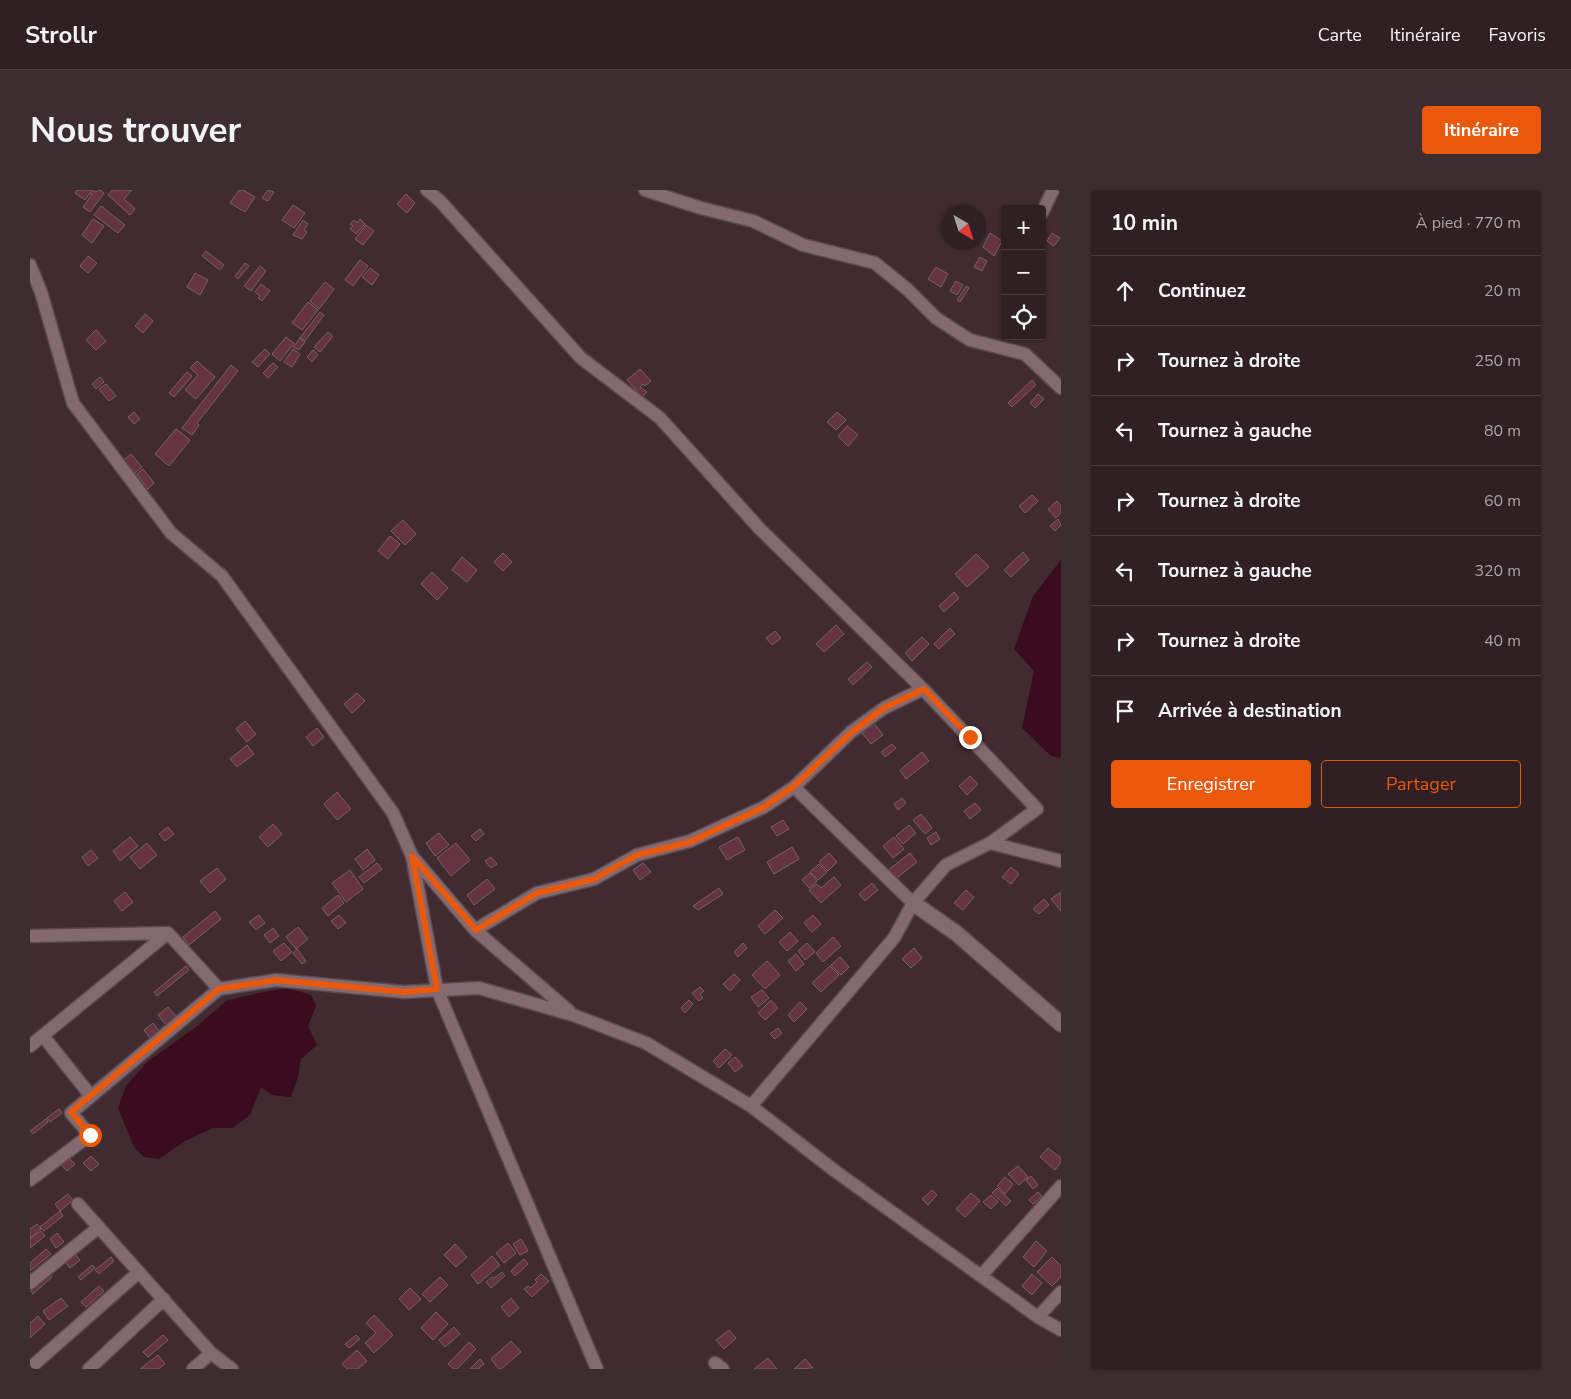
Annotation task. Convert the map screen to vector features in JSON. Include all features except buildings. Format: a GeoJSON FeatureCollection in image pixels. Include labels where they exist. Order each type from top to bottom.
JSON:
{"type":"FeatureCollection","features":[{"type":"Feature","properties":{"kind":"street"},"geometry":{"type":"LineString","coordinates":[[427,190],[440,201],[582,358],[660,418],[759,528],[924,689],[1037,809],[990,843],[946,866],[913,903],[894,938],[751,1106]]}},
{"type":"Feature","properties":{"kind":"street"},"geometry":{"type":"LineString","coordinates":[[645,190],[701,208],[753,221],[803,245],[874,263],[907,289],[936,318],[970,340],[1025,354],[1061,388]]}},
{"type":"Feature","properties":{"kind":"street"},"geometry":{"type":"LineString","coordinates":[[1046,205],[1053,190]]}},
{"type":"Feature","properties":{"kind":"street"},"geometry":{"type":"LineString","coordinates":[[30,265],[41,292],[73,403],[171,533],[222,576],[393,813],[412,856],[437,989],[597,1369]]}},
{"type":"Feature","properties":{"kind":"street"},"geometry":{"type":"LineString","coordinates":[[476,930],[537,893],[594,879],[637,855],[690,842],[764,807],[794,786],[864,722],[884,708],[924,689]]}},
{"type":"Feature","properties":{"kind":"street"},"geometry":{"type":"LineString","coordinates":[[794,786],[913,903],[956,933],[1061,1024]]}},
{"type":"Feature","properties":{"kind":"street"},"geometry":{"type":"LineString","coordinates":[[990,843],[1061,862]]}},
{"type":"Feature","properties":{"kind":"street"},"geometry":{"type":"LineString","coordinates":[[412,856],[476,930],[573,1015]]}},
{"type":"Feature","properties":{"kind":"street"},"geometry":{"type":"LineString","coordinates":[[30,936],[168,933],[219,989]]}},
{"type":"Feature","properties":{"kind":"street"},"geometry":{"type":"LineString","coordinates":[[30,1046],[168,933]]}},
{"type":"Feature","properties":{"kind":"street"},"geometry":{"type":"LineString","coordinates":[[30,1180],[90,1135],[71,1112],[219,989],[276,980],[404,992],[478,988],[573,1015],[646,1043],[751,1106],[835,1171],[1038,1317],[1061,1330]]}},
{"type":"Feature","properties":{"kind":"street"},"geometry":{"type":"LineString","coordinates":[[43,1036],[91,1096]]}},
{"type":"Feature","properties":{"kind":"street"},"geometry":{"type":"LineString","coordinates":[[981,1276],[1061,1186]]}},
{"type":"Feature","properties":{"kind":"street"},"geometry":{"type":"LineString","coordinates":[[78,1204],[211,1353],[232,1369]]}},
{"type":"Feature","properties":{"kind":"street"},"geometry":{"type":"LineString","coordinates":[[30,1283],[99,1227]]}},
{"type":"Feature","properties":{"kind":"street"},"geometry":{"type":"LineString","coordinates":[[30,1368],[139,1272]]}},
{"type":"Feature","properties":{"kind":"street"},"geometry":{"type":"LineString","coordinates":[[1038,1317],[1061,1292]]}},
{"type":"Feature","properties":{"kind":"street"},"geometry":{"type":"LineString","coordinates":[[89,1369],[164,1299]]}},
{"type":"Feature","properties":{"kind":"street"},"geometry":{"type":"LineString","coordinates":[[193,1369],[211,1353]]}},
{"type":"Feature","properties":{"kind":"shaded area"},"geometry":{"type":"Polygon","coordinates":[[[1061,560],[1061,758],[1051,756],[1022,728],[1034,671],[1014,649],[1033,596],[1061,560]]]}},
{"type":"Feature","properties":{"kind":"shaded area"},"geometry":{"type":"Polygon","coordinates":[[[288,988],[311,995],[316,1006],[308,1026],[317,1045],[301,1059],[298,1077],[291,1097],[272,1095],[261,1087],[250,1115],[233,1128],[213,1128],[185,1141],[159,1159],[144,1157],[134,1147],[118,1108],[126,1086],[147,1062],[196,1027],[226,1001],[288,988]]]}},
{"type":"Feature","properties":{"kind":"route"},"geometry":{"type":"LineString","coordinates":[[90,1135],[71,1112],[219,989],[276,980],[404,992],[437,989],[412,856],[476,930],[537,893],[594,879],[637,855],[690,842],[764,807],[794,786],[852,732],[884,708],[924,689],[970,737]]}}]}
